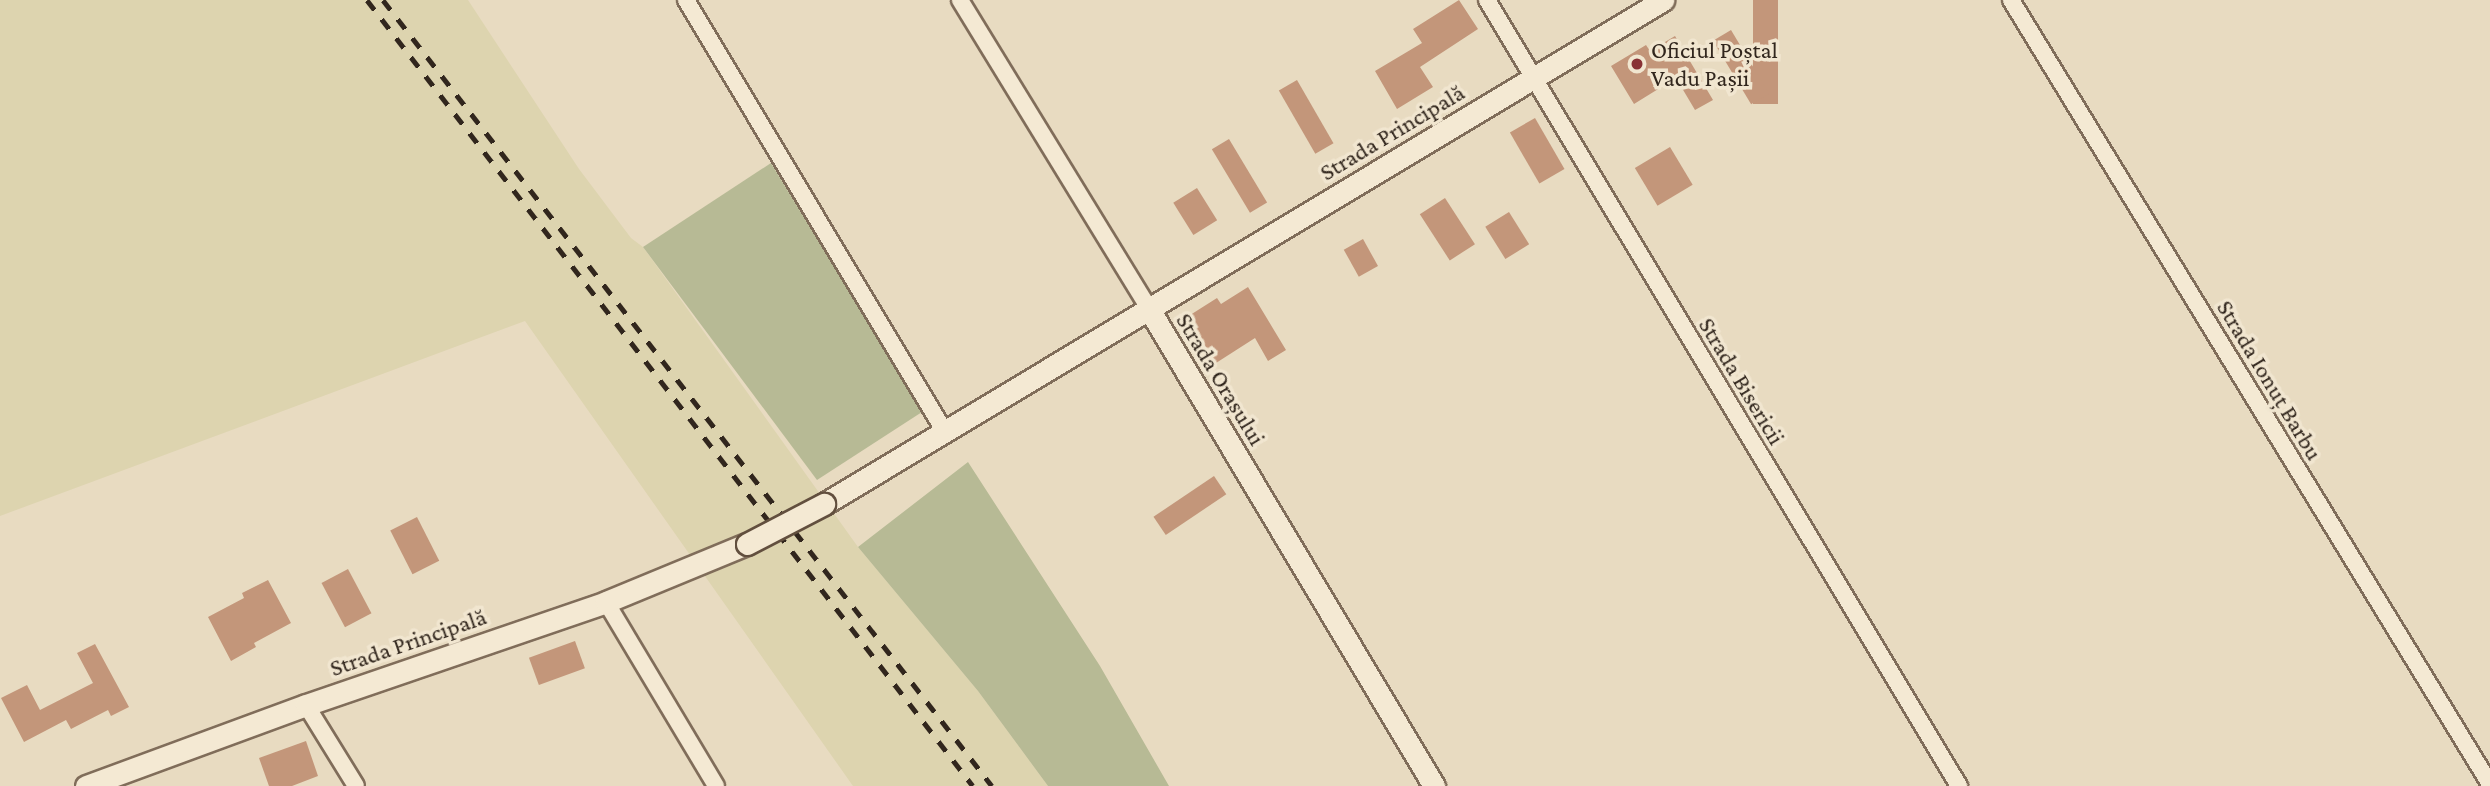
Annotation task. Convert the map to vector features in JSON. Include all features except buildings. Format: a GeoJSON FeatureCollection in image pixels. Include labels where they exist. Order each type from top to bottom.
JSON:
{"type":"FeatureCollection","features":[{"type":"Feature","properties":{"kind":"main road","name":"Strada Principală"},"geometry":{"type":"LineString","coordinates":[[86,786],[306,705],[606,602],[747,544],[824,504],[1663,0]]}},
{"type":"Feature","properties":{"kind":"main road","name":"Strada Orașului"},"geometry":{"type":"LineString","coordinates":[[1149,309],[1434,786]]}},
{"type":"Feature","properties":{"kind":"street"},"geometry":{"type":"LineString","coordinates":[[686,0],[945,432]]}},
{"type":"Feature","properties":{"kind":"street","name":"Strada Orașului"},"geometry":{"type":"LineString","coordinates":[[960,0],[1149,309]]}},
{"type":"Feature","properties":{"kind":"street","name":"Strada Bisericii"},"geometry":{"type":"LineString","coordinates":[[1487,0],[1959,786]]}},
{"type":"Feature","properties":{"kind":"street","name":"Strada Ionuț Barbu"},"geometry":{"type":"LineString","coordinates":[[2011,0],[2490,784]]}},
{"type":"Feature","properties":{"kind":"street"},"geometry":{"type":"LineString","coordinates":[[606,602],[716,786]]}},
{"type":"Feature","properties":{"kind":"street"},"geometry":{"type":"LineString","coordinates":[[306,705],[356,786]]}},
{"type":"Feature","properties":{"kind":"shaded area"},"geometry":{"type":"Polygon","coordinates":[[[0,0],[468,0],[579,169],[631,238],[643,247],[858,547],[978,691],[1048,786],[853,786],[525,321],[0,516],[0,0]]]}},
{"type":"Feature","properties":{"kind":"green space"},"geometry":{"type":"Polygon","coordinates":[[[771,163],[922,412],[817,480],[643,247],[771,163]]]}},
{"type":"Feature","properties":{"kind":"green space"},"geometry":{"type":"Polygon","coordinates":[[[968,462],[1100,666],[1169,786],[1048,786],[978,691],[858,547],[968,462]]]}},
{"type":"Feature","properties":{"kind":"railway"},"geometry":{"type":"LineString","coordinates":[[367,0],[973,786]]}},
{"type":"Feature","properties":{"kind":"railway"},"geometry":{"type":"LineString","coordinates":[[383,0],[992,786]]}},
{"type":"Feature","properties":{"kind":"place","name":"Oficiul Poștal Vadu Pașii"},"geometry":{"type":"Point","coordinates":[1637,64]}}]}
